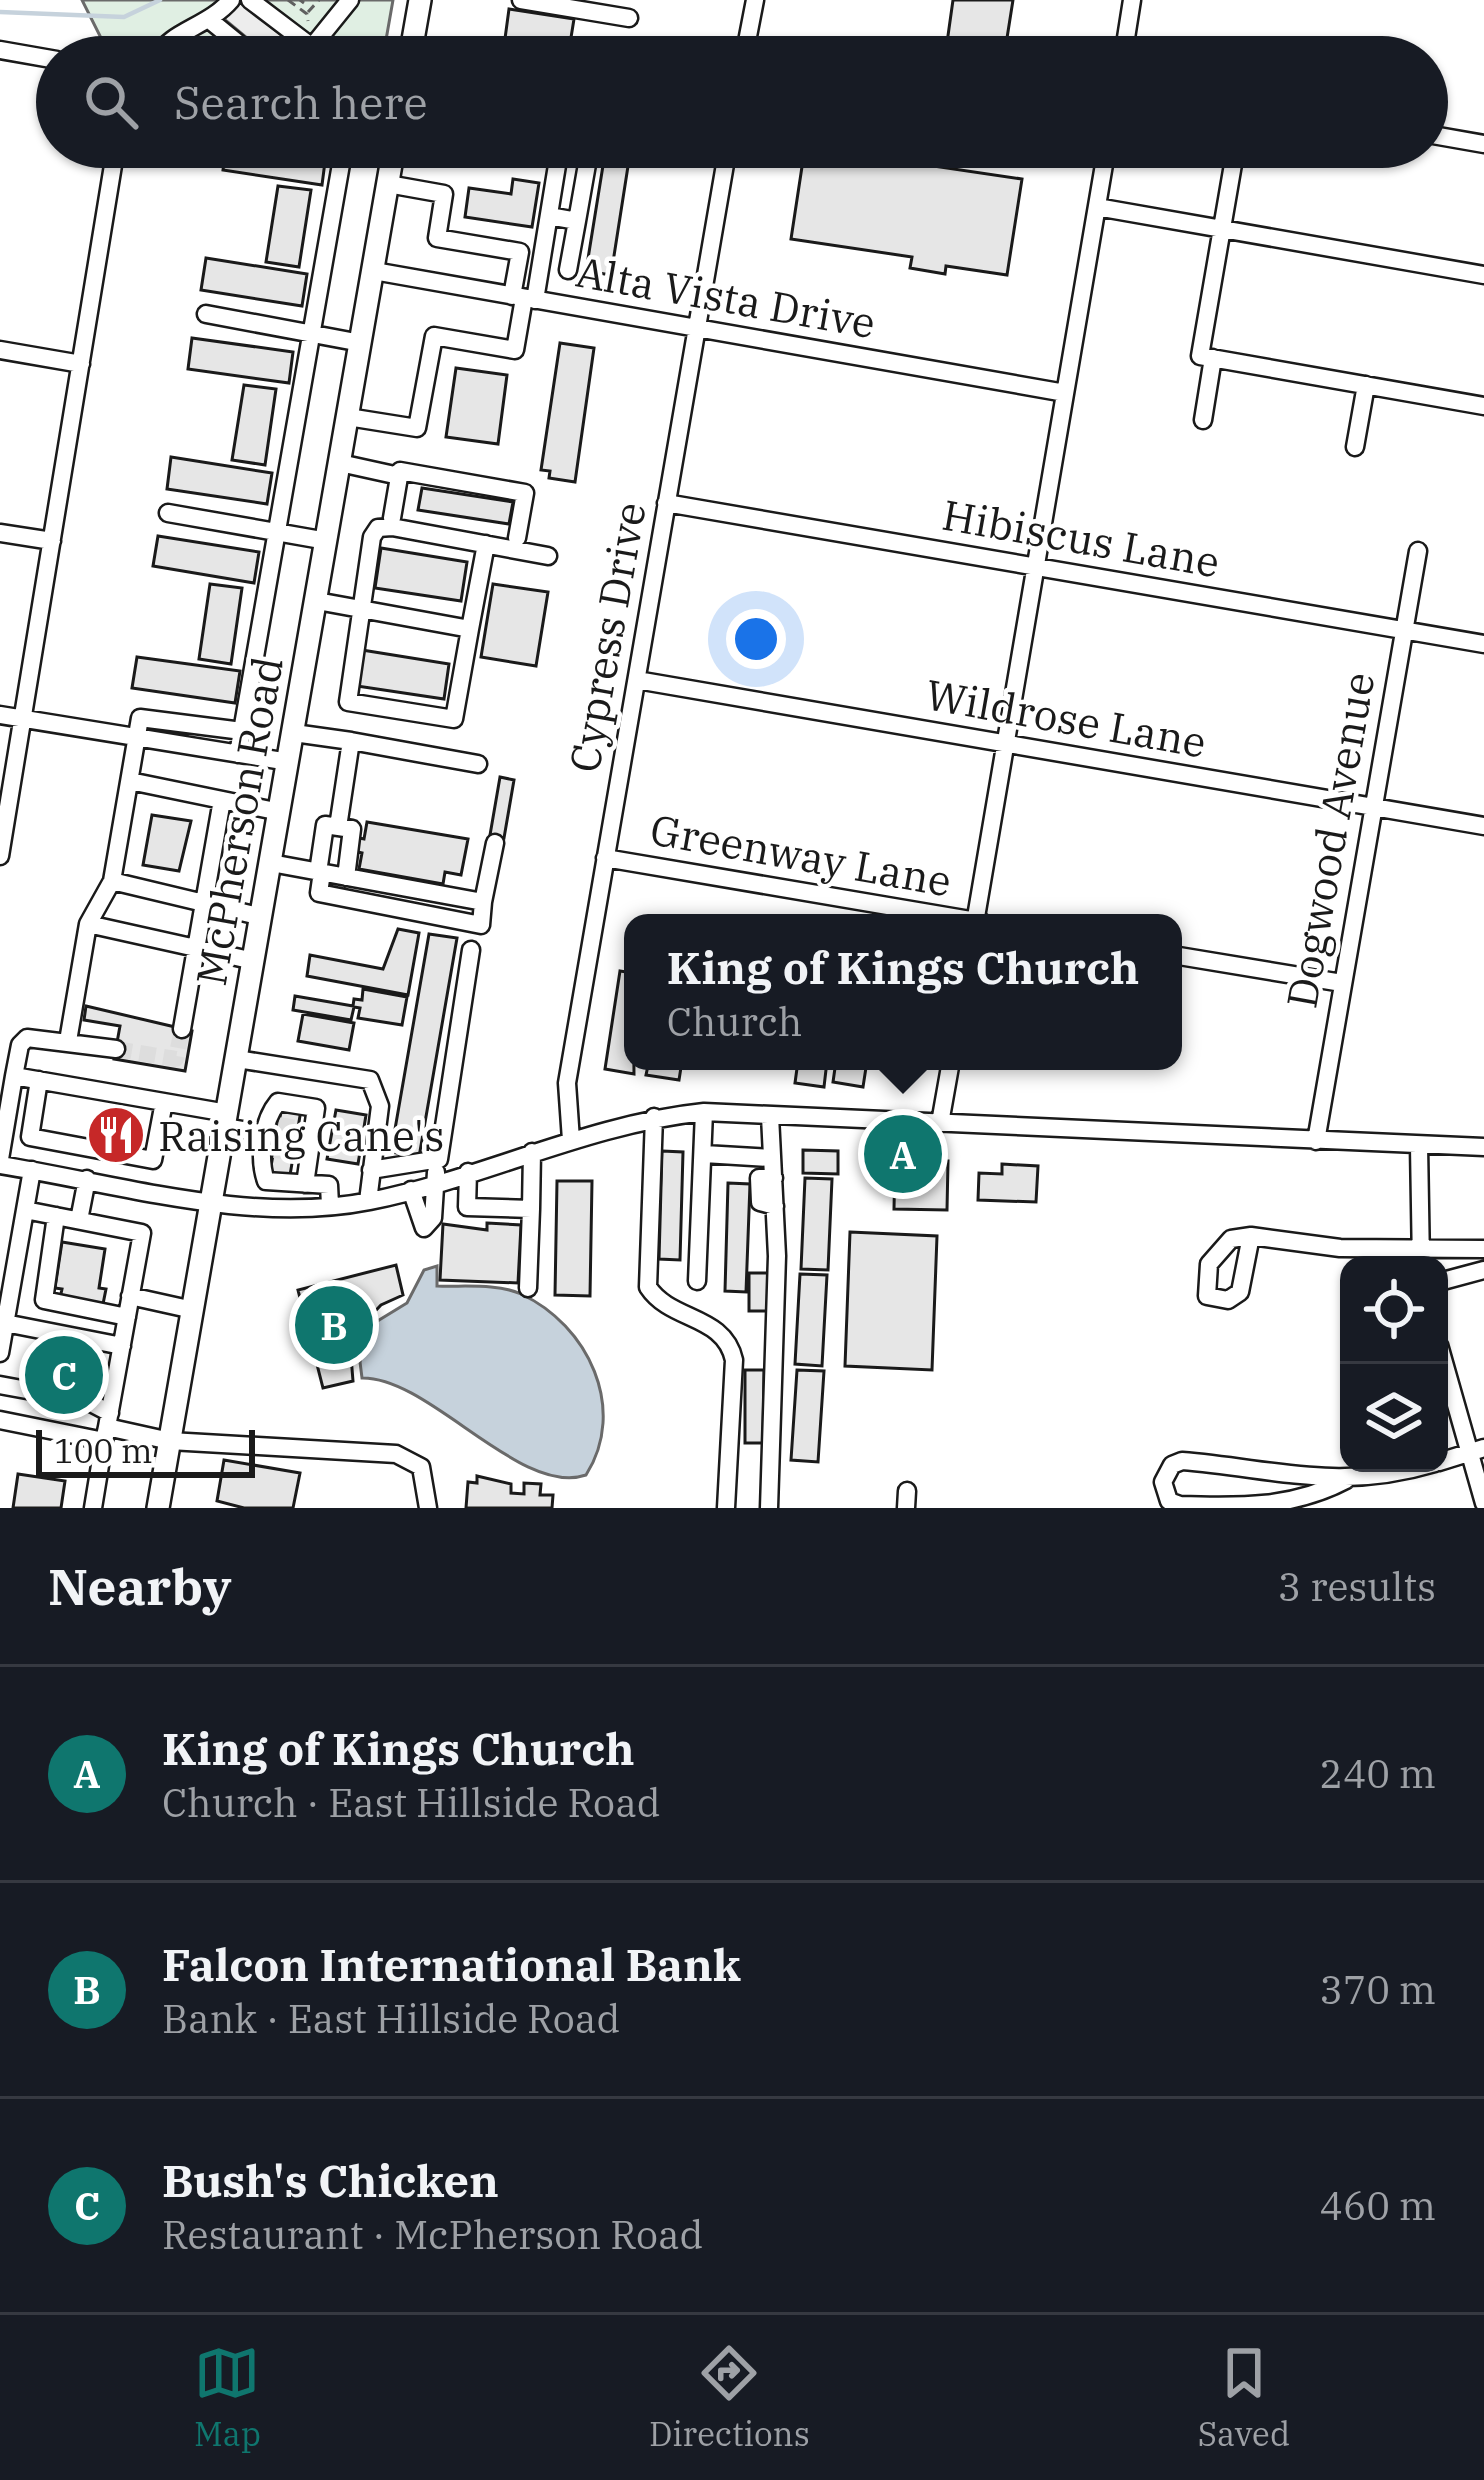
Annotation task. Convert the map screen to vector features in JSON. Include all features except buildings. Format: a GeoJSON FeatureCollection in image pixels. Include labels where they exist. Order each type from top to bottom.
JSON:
{"type":"FeatureCollection","features":[{"type":"Feature","properties":{"kind":"main road"},"geometry":{"type":"LineString","coordinates":[[414,36],[420,0]]}},
{"type":"Feature","properties":{"kind":"main road","name":"McPherson Road"},"geometry":{"type":"LineString","coordinates":[[158,1508],[391,168]]}},
{"type":"Feature","properties":{"kind":"street"},"geometry":{"type":"LineString","coordinates":[[180,36],[212,22],[231,0]]}},
{"type":"Feature","properties":{"kind":"street"},"geometry":{"type":"LineString","coordinates":[[250,0],[295,36]]}},
{"type":"Feature","properties":{"kind":"street"},"geometry":{"type":"LineString","coordinates":[[317,36],[350,0]]}},
{"type":"Feature","properties":{"kind":"street"},"geometry":{"type":"LineString","coordinates":[[521,0],[628,18]]}},
{"type":"Feature","properties":{"kind":"street"},"geometry":{"type":"LineString","coordinates":[[748,36],[754,0]]}},
{"type":"Feature","properties":{"kind":"street"},"geometry":{"type":"LineString","coordinates":[[1126,36],[1132,0]]}},
{"type":"Feature","properties":{"kind":"street"},"geometry":{"type":"LineString","coordinates":[[212,22],[229,36]]}},
{"type":"Feature","properties":{"kind":"street"},"geometry":{"type":"LineString","coordinates":[[0,50],[36,56]]}},
{"type":"Feature","properties":{"kind":"street"},"geometry":{"type":"LineString","coordinates":[[1448,138],[1484,144]]}},
{"type":"Feature","properties":{"kind":"street"},"geometry":{"type":"LineString","coordinates":[[0,856],[113,168]]}},
{"type":"Feature","properties":{"kind":"street"},"geometry":{"type":"LineString","coordinates":[[238,754],[340,168]]}},
{"type":"Feature","properties":{"kind":"street"},"geometry":{"type":"LineString","coordinates":[[348,417],[417,428],[434,336],[515,350],[523,298],[549,216],[557,168]]}},
{"type":"Feature","properties":{"kind":"street"},"geometry":{"type":"LineString","coordinates":[[568,270],[586,168]]}},
{"type":"Feature","properties":{"kind":"street","name":"Cypress Drive"},"geometry":{"type":"LineString","coordinates":[[572,1140],[567,1083],[724,168]]}},
{"type":"Feature","properties":{"kind":"street"},"geometry":{"type":"LineString","coordinates":[[979,914],[1104,168]]}},
{"type":"Feature","properties":{"kind":"street"},"geometry":{"type":"LineString","coordinates":[[1203,420],[1231,168]]}},
{"type":"Feature","properties":{"kind":"street"},"geometry":{"type":"LineString","coordinates":[[388,184],[444,194],[437,238],[520,252],[523,298]]}},
{"type":"Feature","properties":{"kind":"street"},"geometry":{"type":"LineString","coordinates":[[1097,207],[1484,274]]}},
{"type":"Feature","properties":{"kind":"street"},"geometry":{"type":"LineString","coordinates":[[549,216],[577,221]]}},
{"type":"Feature","properties":{"kind":"street","name":"Alta Vista Drive"},"geometry":{"type":"LineString","coordinates":[[374,272],[1065,393]]}},
{"type":"Feature","properties":{"kind":"street"},"geometry":{"type":"LineString","coordinates":[[206,314],[362,343]]}},
{"type":"Feature","properties":{"kind":"street"},"geometry":{"type":"LineString","coordinates":[[0,350],[81,364]]}},
{"type":"Feature","properties":{"kind":"street"},"geometry":{"type":"LineString","coordinates":[[1207,357],[1484,406]]}},
{"type":"Feature","properties":{"kind":"street"},"geometry":{"type":"LineString","coordinates":[[1355,447],[1366,385]]}},
{"type":"Feature","properties":{"kind":"street"},"geometry":{"type":"LineString","coordinates":[[340,463],[399,476]]}},
{"type":"Feature","properties":{"kind":"street"},"geometry":{"type":"LineString","coordinates":[[392,518],[400,472],[525,493],[517,538]]}},
{"type":"Feature","properties":{"kind":"street","name":"Hibiscus Lane"},"geometry":{"type":"LineString","coordinates":[[666,503],[1484,644]]}},
{"type":"Feature","properties":{"kind":"street"},"geometry":{"type":"LineString","coordinates":[[168,513],[327,541]]}},
{"type":"Feature","properties":{"kind":"street"},"geometry":{"type":"LineString","coordinates":[[486,544],[454,718],[348,702],[360,609],[378,528],[486,544],[548,556]]}},
{"type":"Feature","properties":{"kind":"street"},"geometry":{"type":"LineString","coordinates":[[0,532],[52,541]]}},
{"type":"Feature","properties":{"kind":"street","name":"Dogwood Avenue"},"geometry":{"type":"LineString","coordinates":[[1316,1141],[1418,551]]}},
{"type":"Feature","properties":{"kind":"street"},"geometry":{"type":"LineString","coordinates":[[316,602],[470,629]]}},
{"type":"Feature","properties":{"kind":"street","name":"Wildrose Lane"},"geometry":{"type":"LineString","coordinates":[[637,680],[1484,826]]}},
{"type":"Feature","properties":{"kind":"street"},"geometry":{"type":"LineString","coordinates":[[68,1041],[88,923],[112,881],[145,714],[242,731]]}},
{"type":"Feature","properties":{"kind":"street"},"geometry":{"type":"LineString","coordinates":[[0,715],[289,762]]}},
{"type":"Feature","properties":{"kind":"street"},"geometry":{"type":"LineString","coordinates":[[294,733],[478,764]]}},
{"type":"Feature","properties":{"kind":"street"},"geometry":{"type":"LineString","coordinates":[[338,827],[351,741]]}},
{"type":"Feature","properties":{"kind":"street"},"geometry":{"type":"LineString","coordinates":[[130,781],[280,812]]}},
{"type":"Feature","properties":{"kind":"street"},"geometry":{"type":"LineString","coordinates":[[182,1029],[222,800]]}},
{"type":"Feature","properties":{"kind":"street"},"geometry":{"type":"LineString","coordinates":[[346,877],[352,829],[325,825],[319,893],[481,925],[495,844]]}},
{"type":"Feature","properties":{"kind":"street","name":"Greenway Lane"},"geometry":{"type":"LineString","coordinates":[[604,858],[931,914]]}},
{"type":"Feature","properties":{"kind":"street"},"geometry":{"type":"LineString","coordinates":[[271,863],[483,902]]}},
{"type":"Feature","properties":{"kind":"street"},"geometry":{"type":"LineString","coordinates":[[112,881],[262,917]]}},
{"type":"Feature","properties":{"kind":"street"},"geometry":{"type":"LineString","coordinates":[[88,923],[254,962]]}},
{"type":"Feature","properties":{"kind":"street"},"geometry":{"type":"LineString","coordinates":[[411,1190],[424,1228],[434,1218],[434,1182],[471,950]]}},
{"type":"Feature","properties":{"kind":"street"},"geometry":{"type":"LineString","coordinates":[[1182,956],[1342,983]]}},
{"type":"Feature","properties":{"kind":"street"},"geometry":{"type":"LineString","coordinates":[[116,1049],[27,1038],[20,1045],[0,1162],[212,1201],[293,1208],[368,1201],[654,1117],[704,1112],[1484,1148]]}},
{"type":"Feature","properties":{"kind":"street"},"geometry":{"type":"LineString","coordinates":[[238,1059],[370,1080],[380,1106],[368,1201]]}},
{"type":"Feature","properties":{"kind":"street"},"geometry":{"type":"LineString","coordinates":[[940,1123],[949,1070]]}},
{"type":"Feature","properties":{"kind":"street"},"geometry":{"type":"LineString","coordinates":[[14,1076],[164,1102],[270,1136]]}},
{"type":"Feature","properties":{"kind":"street"},"geometry":{"type":"LineString","coordinates":[[39,1080],[30,1137],[153,1160],[164,1102]]}},
{"type":"Feature","properties":{"kind":"street"},"geometry":{"type":"LineString","coordinates":[[305,1184],[305,1130],[316,1108],[278,1102],[266,1181],[305,1184],[329,1185],[331,1205]]}},
{"type":"Feature","properties":{"kind":"street"},"geometry":{"type":"LineString","coordinates":[[697,1280],[704,1112]]}},
{"type":"Feature","properties":{"kind":"street"},"geometry":{"type":"LineString","coordinates":[[769,1508],[775,1206],[770,1116]]}},
{"type":"Feature","properties":{"kind":"street"},"geometry":{"type":"LineString","coordinates":[[654,1117],[648,1287],[656,1298],[718,1329],[730,1343],[734,1360],[726,1508]]}},
{"type":"Feature","properties":{"kind":"street"},"geometry":{"type":"LineString","coordinates":[[1419,1146],[1419,1256]]}},
{"type":"Feature","properties":{"kind":"street"},"geometry":{"type":"LineString","coordinates":[[529,1288],[532,1152]]}},
{"type":"Feature","properties":{"kind":"street"},"geometry":{"type":"LineString","coordinates":[[704,1154],[770,1158]]}},
{"type":"Feature","properties":{"kind":"street"},"geometry":{"type":"LineString","coordinates":[[371,1170],[439,1159]]}},
{"type":"Feature","properties":{"kind":"street"},"geometry":{"type":"LineString","coordinates":[[0,1354],[32,1170]]}},
{"type":"Feature","properties":{"kind":"street"},"geometry":{"type":"LineString","coordinates":[[468,1172],[467,1207],[531,1209]]}},
{"type":"Feature","properties":{"kind":"street"},"geometry":{"type":"LineString","coordinates":[[79,1220],[87,1179]]}},
{"type":"Feature","properties":{"kind":"street"},"geometry":{"type":"LineString","coordinates":[[56,1216],[44,1300],[127,1317]]}},
{"type":"Feature","properties":{"kind":"street"},"geometry":{"type":"LineString","coordinates":[[0,1224],[56,1216],[142,1233],[93,1508]]}},
{"type":"Feature","properties":{"kind":"street"},"geometry":{"type":"LineString","coordinates":[[1251,1236],[1419,1256],[1484,1249]]}},
{"type":"Feature","properties":{"kind":"street"},"geometry":{"type":"LineString","coordinates":[[1448,1280],[1484,1270]]}},
{"type":"Feature","properties":{"kind":"street"},"geometry":{"type":"LineString","coordinates":[[130,1296],[193,1310]]}},
{"type":"Feature","properties":{"kind":"street"},"geometry":{"type":"LineString","coordinates":[[5,1324],[122,1346]]}},
{"type":"Feature","properties":{"kind":"street"},"geometry":{"type":"LineString","coordinates":[[1446,1364],[1478,1450],[1484,1503]]}},
{"type":"Feature","properties":{"kind":"street"},"geometry":{"type":"LineString","coordinates":[[0,1385],[87,1401],[107,1427]]}},
{"type":"Feature","properties":{"kind":"street"},"geometry":{"type":"LineString","coordinates":[[0,1420],[107,1427],[170,1441],[396,1454],[422,1466],[428,1508]]}},
{"type":"Feature","properties":{"kind":"street"},"geometry":{"type":"LineString","coordinates":[[1448,1459],[1478,1450]]}},
{"type":"Feature","properties":{"kind":"street"},"geometry":{"type":"LineString","coordinates":[[1346,1480],[1323,1492],[1255,1508],[1169,1501],[1163,1482],[1172,1465],[1182,1461],[1346,1480],[1404,1472]]}},
{"type":"Feature","properties":{"kind":"path"},"geometry":{"type":"LineString","coordinates":[[288,0],[307,14]]}},
{"type":"Feature","properties":{"kind":"path"},"geometry":{"type":"LineString","coordinates":[[308,36],[307,14],[320,0]]}},
{"type":"Feature","properties":{"kind":"path"},"geometry":{"type":"LineString","coordinates":[[296,6],[302,1]]}},
{"type":"Feature","properties":{"kind":"green space"},"geometry":{"type":"Polygon","coordinates":[[[82,0],[393,0],[387,36],[100,36],[82,0]]]}},
{"type":"Feature","properties":{"kind":"shaded area"},"geometry":{"type":"Polygon","coordinates":[[[239,1],[283,36],[244,36],[224,19],[239,1]]]}},
{"type":"Feature","properties":{"kind":"shaded area"},"geometry":{"type":"Polygon","coordinates":[[[437,1266],[437,1286],[491,1287],[521,1294],[545,1308],[582,1347],[602,1397],[603,1423],[598,1450],[586,1475],[560,1477],[533,1469],[416,1396],[362,1378],[360,1362],[371,1325],[407,1303],[424,1270],[437,1266]]]}},
{"type":"Feature","properties":{"kind":"waterway"},"geometry":{"type":"LineString","coordinates":[[0,12],[124,17],[160,0]]}},
{"type":"Feature","properties":{"kind":"tunnel"},"geometry":{"type":"LineString","coordinates":[[116,1049],[176,1059],[182,1029]]}},
{"type":"Feature","properties":{"kind":"tunnel"},"geometry":{"type":"LineString","coordinates":[[278,1125],[298,1128]]}},
{"type":"Feature","properties":{"kind":"tunnel"},"geometry":{"type":"LineString","coordinates":[[274,1150],[294,1152]]}},
{"type":"Feature","properties":{"kind":"place","name":"Raising Cane's"},"geometry":{"type":"Point","coordinates":[116,1135]}},
{"type":"Feature","properties":{"kind":"place","name":"King of Kings Church"},"geometry":{"type":"Point","coordinates":[903,1154]}},
{"type":"Feature","properties":{"kind":"place","name":"Falcon International Bank"},"geometry":{"type":"Point","coordinates":[334,1325]}},
{"type":"Feature","properties":{"kind":"place","name":"Bush's Chicken"},"geometry":{"type":"Point","coordinates":[64,1375]}}]}
